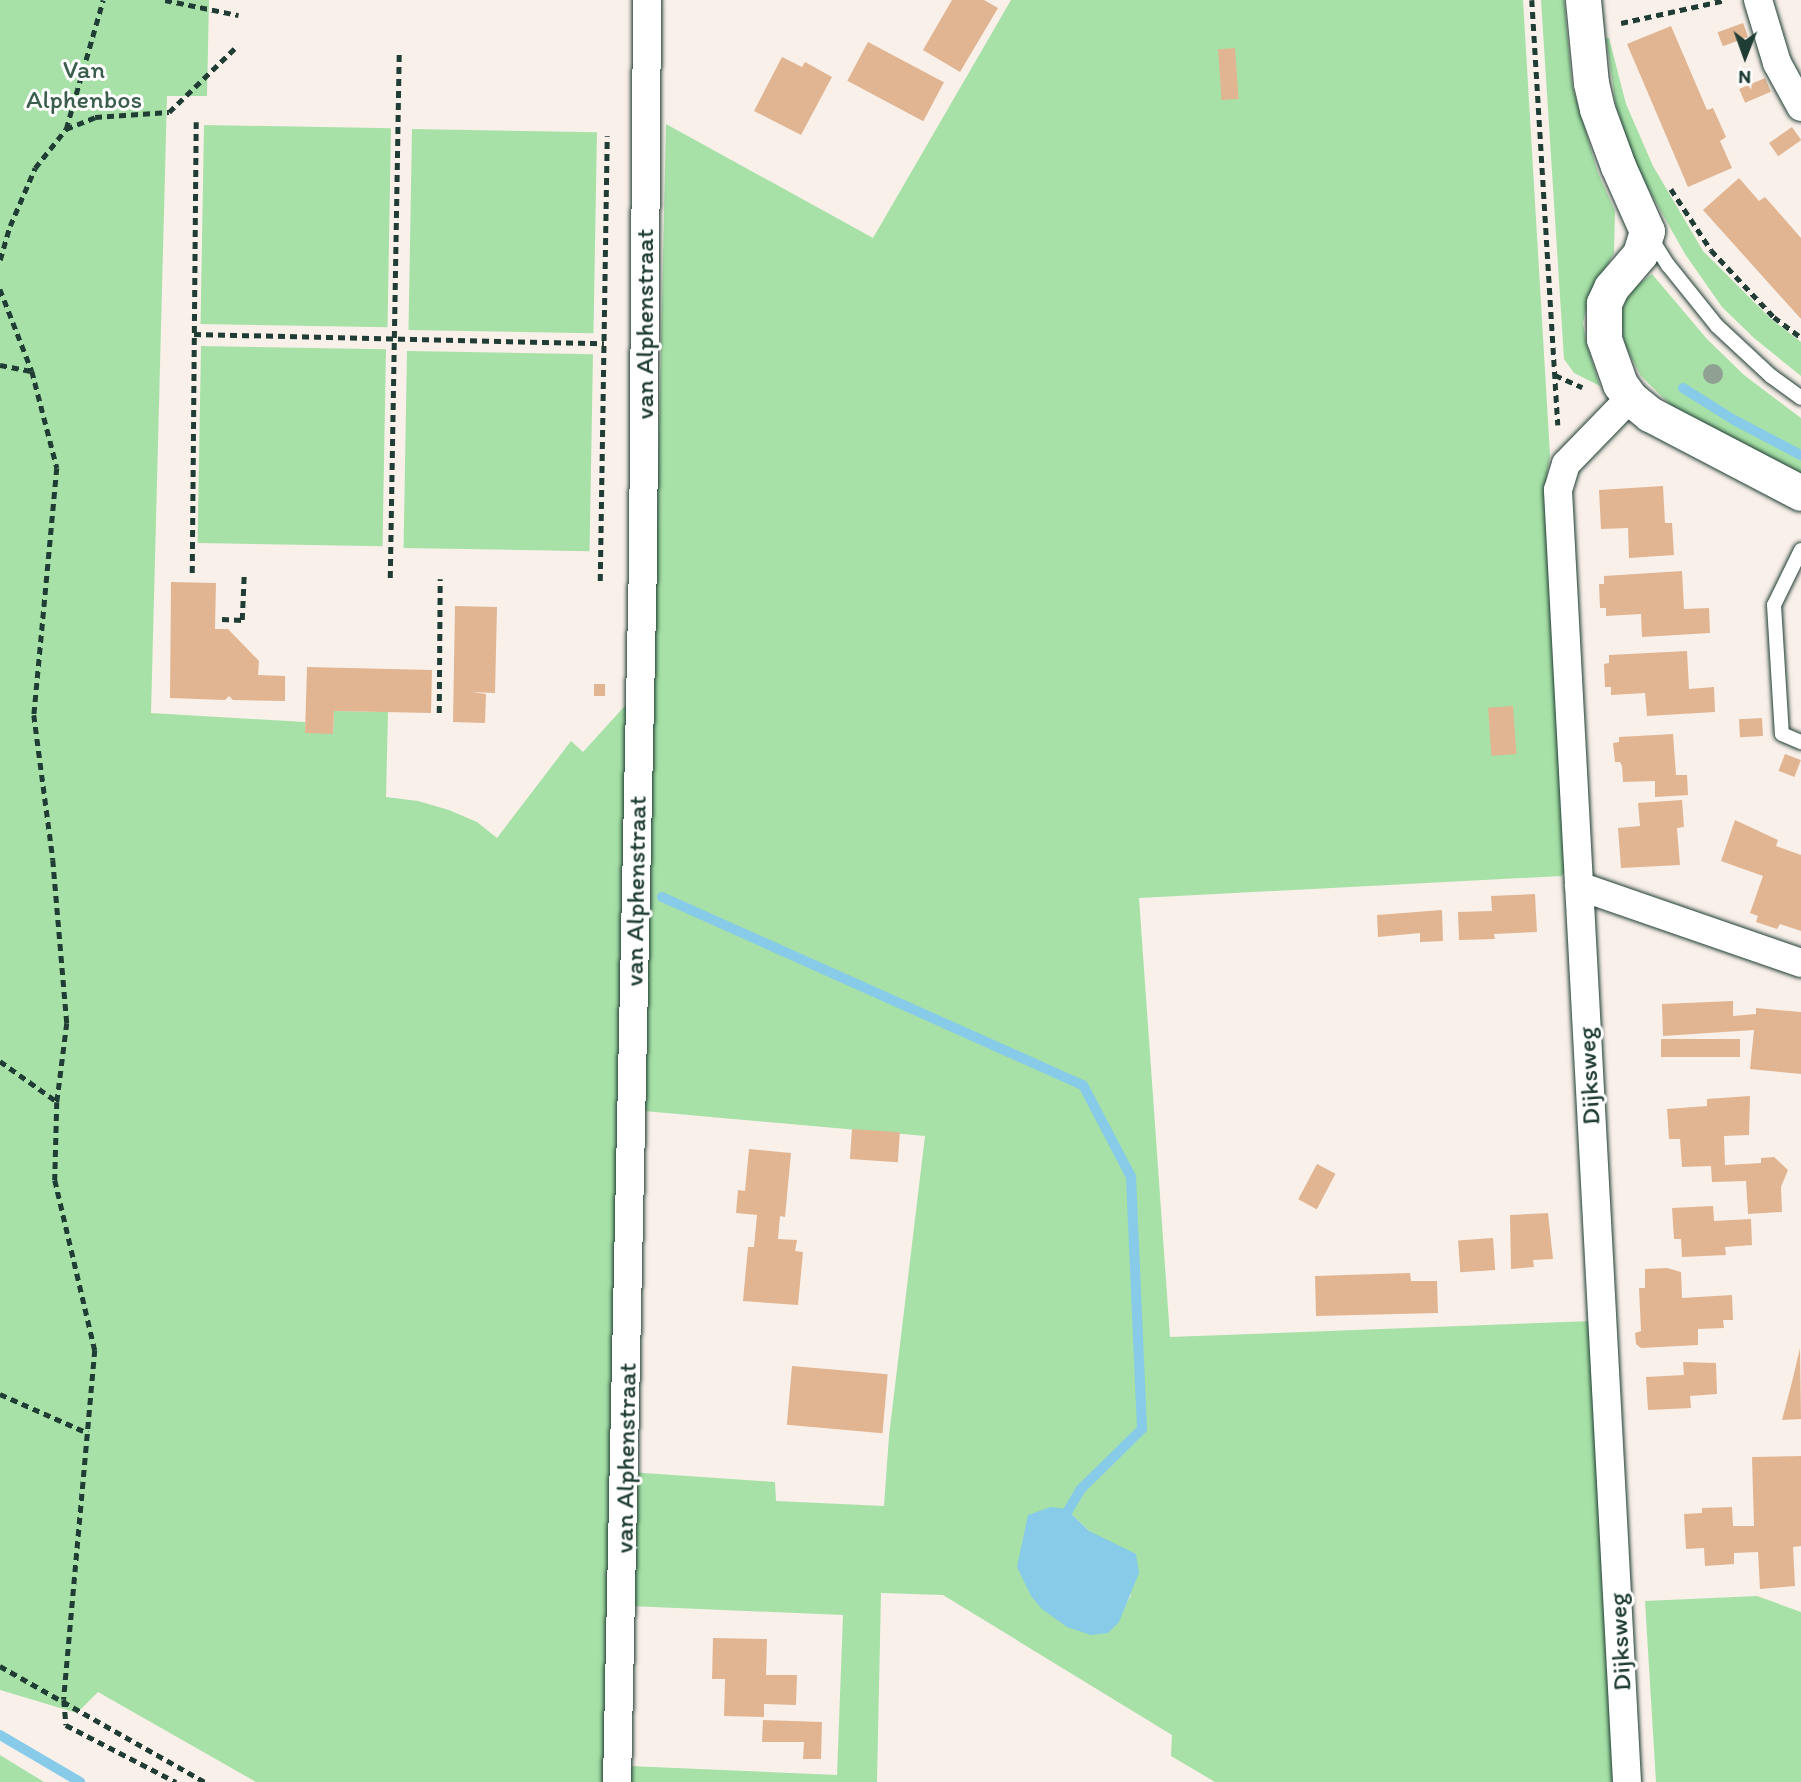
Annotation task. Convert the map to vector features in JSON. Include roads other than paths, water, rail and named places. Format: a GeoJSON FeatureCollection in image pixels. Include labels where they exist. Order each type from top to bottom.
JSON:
{"type":"FeatureCollection","features":[{"type":"Feature","properties":{"kind":"street","name":"van Alphenstraat"},"geometry":{"type":"LineString","coordinates":[[617,1782],[643,596],[647,0]]}},
{"type":"Feature","properties":{"kind":"street"},"geometry":{"type":"LineString","coordinates":[[1583,0],[1591,83],[1597,109],[1618,166],[1647,231],[1640,254],[1607,296],[1601,322],[1611,363],[1630,398],[1650,414],[1801,492]]}},
{"type":"Feature","properties":{"kind":"street"},"geometry":{"type":"LineString","coordinates":[[1758,0],[1777,63],[1801,107]]}},
{"type":"Feature","properties":{"kind":"street","name":"Dijksweg"},"geometry":{"type":"LineString","coordinates":[[1627,1782],[1558,490],[1561,475],[1589,437],[1630,398]]}},
{"type":"Feature","properties":{"kind":"street"},"geometry":{"type":"LineString","coordinates":[[1579,886],[1801,963]]}},
{"type":"Feature","properties":{"kind":"lane"},"geometry":{"type":"LineString","coordinates":[[1647,231],[1668,265],[1717,326],[1771,376],[1801,398]]}},
{"type":"Feature","properties":{"kind":"lane"},"geometry":{"type":"LineString","coordinates":[[1801,550],[1774,605],[1782,734],[1801,742]]}},
{"type":"Feature","properties":{"kind":"water"},"geometry":{"type":"Polygon","coordinates":[[[1051,1507],[1066,1509],[1089,1531],[1136,1554],[1139,1573],[1119,1622],[1108,1633],[1091,1635],[1067,1627],[1042,1609],[1031,1596],[1017,1567],[1028,1515],[1051,1507]]]}},
{"type":"Feature","properties":{"kind":"waterway"},"geometry":{"type":"LineString","coordinates":[[1683,388],[1734,420],[1801,455]]}},
{"type":"Feature","properties":{"kind":"waterway"},"geometry":{"type":"LineString","coordinates":[[662,897],[1083,1085],[1131,1177],[1142,1429],[1081,1489],[1068,1511]]}},
{"type":"Feature","properties":{"kind":"waterway"},"geometry":{"type":"LineString","coordinates":[[0,1735],[80,1782]]}},
{"type":"Feature","properties":{"kind":"park label","name":"Van Alphenbos"},"geometry":{"type":"Point","coordinates":[84,85]}}]}
